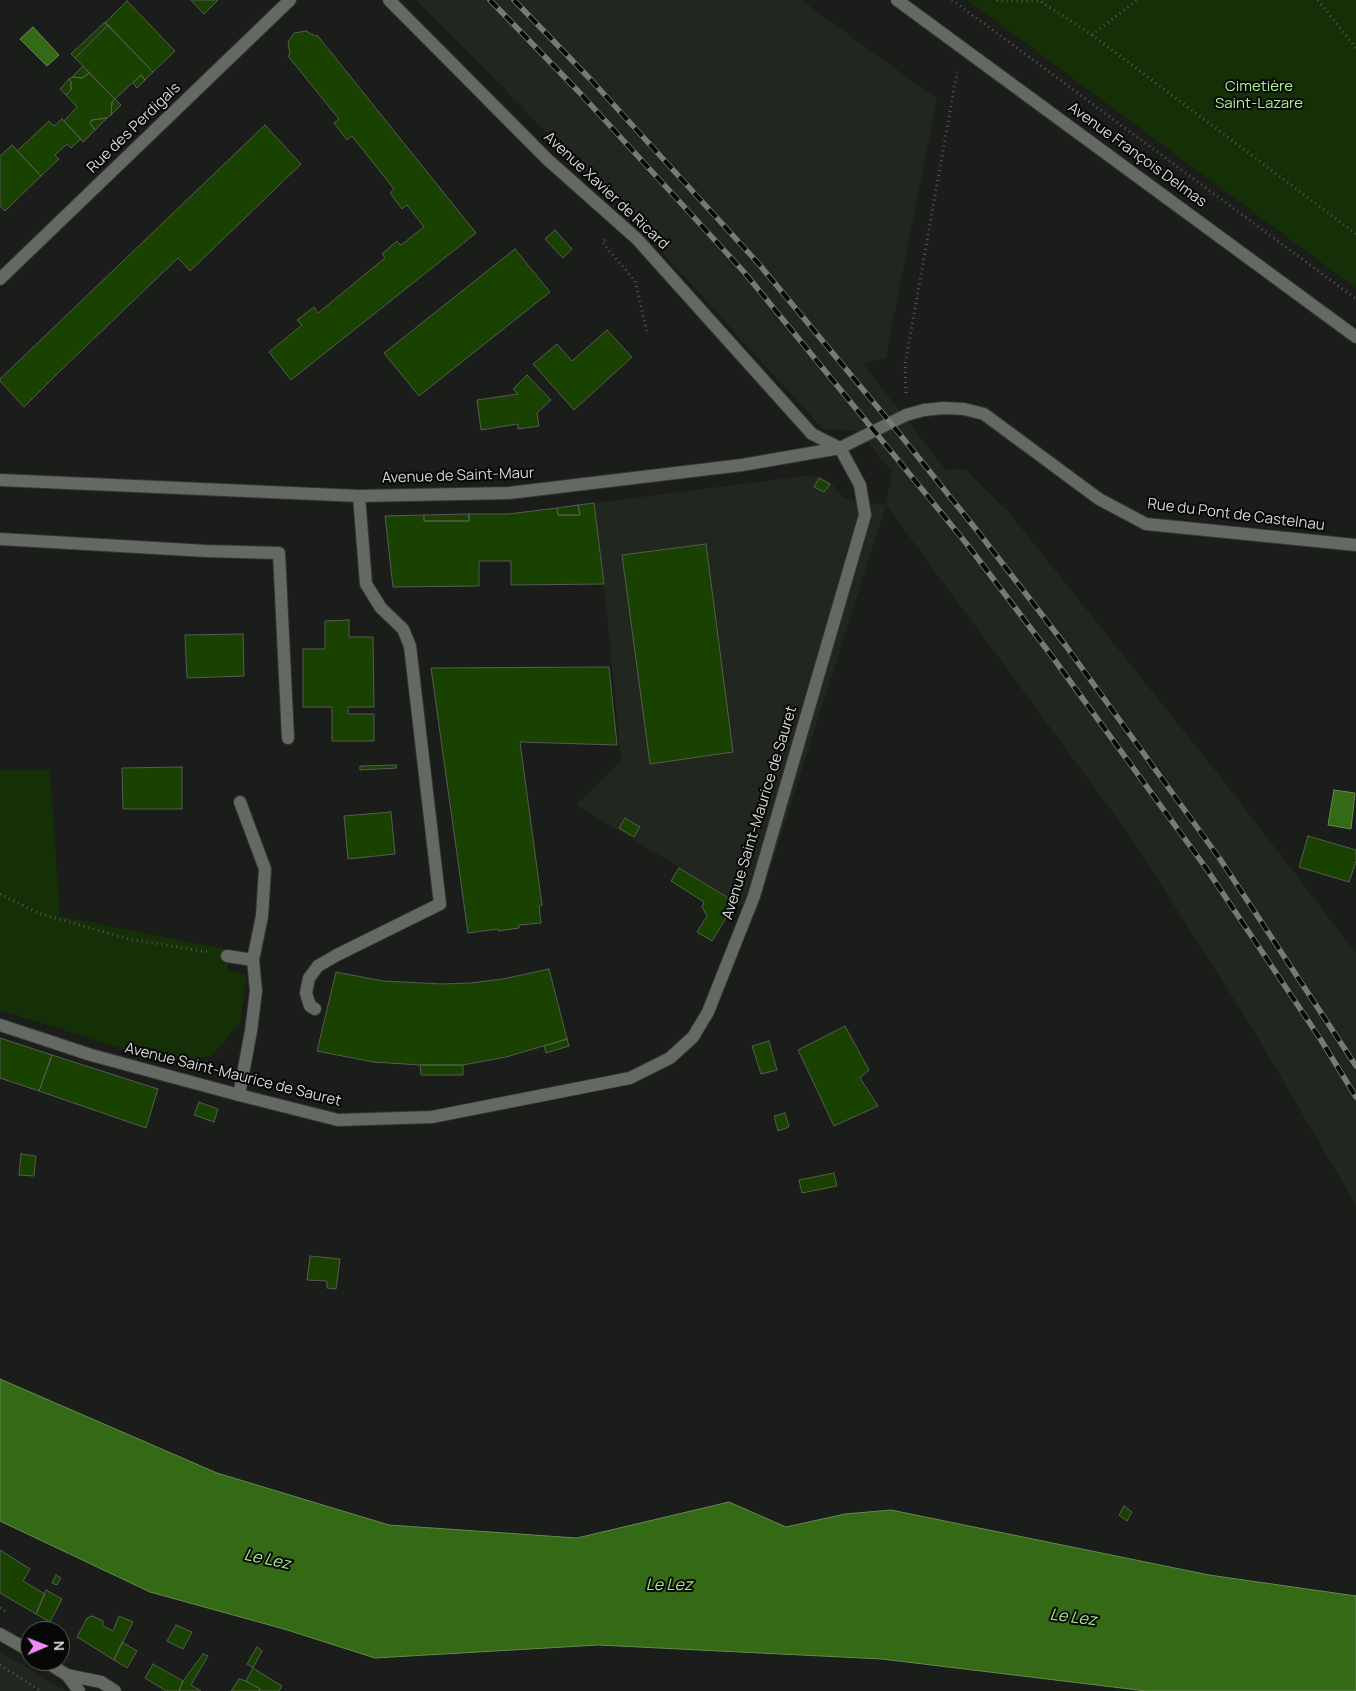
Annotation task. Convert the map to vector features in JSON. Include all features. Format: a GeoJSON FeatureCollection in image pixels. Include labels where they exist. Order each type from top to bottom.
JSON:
{"type":"FeatureCollection","features":[{"type":"Feature","properties":{"kind":"street","name":"Rue des Perdigals"},"geometry":{"type":"LineString","coordinates":[[0,279],[290,0]]}},
{"type":"Feature","properties":{"kind":"street","name":"Avenue Xavier de Ricard"},"geometry":{"type":"LineString","coordinates":[[389,0],[548,160],[637,239],[812,434],[840,448]]}},
{"type":"Feature","properties":{"kind":"street","name":"Avenue François Delmas"},"geometry":{"type":"LineString","coordinates":[[897,0],[1356,338]]}},
{"type":"Feature","properties":{"kind":"street","name":"Rue du Pont de Castelnau"},"geometry":{"type":"LineString","coordinates":[[906,415],[924,410],[943,408],[964,409],[984,414],[1100,499],[1146,524],[1356,546]]}},
{"type":"Feature","properties":{"kind":"street","name":"Avenue de Saint-Maur"},"geometry":{"type":"LineString","coordinates":[[0,480],[359,496],[509,493],[742,465],[840,448],[906,415]]}},
{"type":"Feature","properties":{"kind":"street","name":"Avenue Saint-Maurice de Sauret"},"geometry":{"type":"LineString","coordinates":[[0,1026],[91,1055],[238,1096],[338,1120],[432,1117],[630,1078],[670,1058],[693,1037],[708,1012],[754,896],[865,514],[860,485],[840,448]]}},
{"type":"Feature","properties":{"kind":"street"},"geometry":{"type":"LineString","coordinates":[[315,1009],[310,1006],[306,993],[310,978],[318,966],[440,904],[410,646],[403,629],[381,608],[366,584],[359,496]]}},
{"type":"Feature","properties":{"kind":"street"},"geometry":{"type":"LineString","coordinates":[[0,539],[206,551],[279,553],[288,738]]}},
{"type":"Feature","properties":{"kind":"street"},"geometry":{"type":"LineString","coordinates":[[238,1096],[251,1031],[256,991],[253,960],[262,916],[265,869],[240,802]]}},
{"type":"Feature","properties":{"kind":"street"},"geometry":{"type":"LineString","coordinates":[[228,956],[253,960]]}},
{"type":"Feature","properties":{"kind":"street"},"geometry":{"type":"LineString","coordinates":[[0,1634],[20,1645]]}},
{"type":"Feature","properties":{"kind":"street"},"geometry":{"type":"LineString","coordinates":[[60,1671],[67,1676],[79,1691]]}},
{"type":"Feature","properties":{"kind":"street"},"geometry":{"type":"LineString","coordinates":[[67,1676],[101,1682],[115,1691]]}},
{"type":"Feature","properties":{"kind":"path"},"geometry":{"type":"LineString","coordinates":[[952,0],[1356,299]]}},
{"type":"Feature","properties":{"kind":"path"},"geometry":{"type":"LineString","coordinates":[[997,0],[998,2],[1040,1],[1092,35],[1354,233],[1356,228]]}},
{"type":"Feature","properties":{"kind":"path"},"geometry":{"type":"LineString","coordinates":[[1092,35],[1137,0]]}},
{"type":"Feature","properties":{"kind":"path"},"geometry":{"type":"LineString","coordinates":[[1318,0],[1356,48]]}},
{"type":"Feature","properties":{"kind":"path"},"geometry":{"type":"LineString","coordinates":[[906,415],[904,365],[962,47]]}},
{"type":"Feature","properties":{"kind":"path"},"geometry":{"type":"LineString","coordinates":[[635,281],[648,332]]}},
{"type":"Feature","properties":{"kind":"path"},"geometry":{"type":"LineString","coordinates":[[0,894],[38,913],[129,939],[228,956]]}},
{"type":"Feature","properties":{"kind":"path"},"geometry":{"type":"LineString","coordinates":[[0,1666],[41,1691]]}},
{"type":"Feature","properties":{"kind":"shaded area"},"geometry":{"type":"Polygon","coordinates":[[[416,0],[801,0],[937,99],[886,357],[863,364],[946,470],[965,469],[1007,510],[1219,775],[1356,953],[1356,1205],[1249,1023],[1128,833],[886,505],[892,472],[858,431],[823,429],[618,204],[416,0]]]}},
{"type":"Feature","properties":{"kind":"shaded area"},"geometry":{"type":"Polygon","coordinates":[[[811,475],[827,479],[844,498],[886,505],[756,914],[576,805],[621,761],[604,584],[594,503],[811,475]]]}},
{"type":"Feature","properties":{"kind":"shaded area"},"geometry":{"type":"Polygon","coordinates":[[[0,1652],[20,1664],[20,1671],[32,1671],[66,1691],[0,1691],[0,1652]]]}},
{"type":"Feature","properties":{"kind":"green space","name":"Cimetière Saint-Lazare"},"geometry":{"type":"Polygon","coordinates":[[[967,0],[1356,0],[1356,288],[978,8],[967,0]]]}},
{"type":"Feature","properties":{"kind":"green space"},"geometry":{"type":"Polygon","coordinates":[[[50,769],[60,916],[229,950],[227,971],[246,974],[241,1021],[213,1055],[173,1065],[0,1010],[0,770],[50,769]]]}},
{"type":"Feature","properties":{"kind":"water"},"geometry":{"type":"Polygon","coordinates":[[[33,27],[59,55],[47,66],[20,39],[33,27]]]}},
{"type":"Feature","properties":{"kind":"water"},"geometry":{"type":"Polygon","coordinates":[[[1334,790],[1355,793],[1351,829],[1328,825],[1334,790]]]}},
{"type":"Feature","properties":{"kind":"water","name":"Le Lez"},"geometry":{"type":"Polygon","coordinates":[[[0,1379],[217,1473],[389,1525],[577,1538],[729,1502],[786,1527],[845,1514],[891,1510],[1209,1575],[1356,1596],[1356,1691],[1146,1691],[882,1659],[598,1645],[375,1658],[284,1629],[150,1592],[0,1521],[0,1379]]]}},
{"type":"Feature","properties":{"kind":"building"},"geometry":{"type":"Polygon","coordinates":[[[191,0],[218,0],[204,14],[191,0]]]}},
{"type":"Feature","properties":{"kind":"building"},"geometry":{"type":"Polygon","coordinates":[[[127,1],[175,51],[153,72],[105,23],[127,1]]]}},
{"type":"Feature","properties":{"kind":"building"},"geometry":{"type":"Polygon","coordinates":[[[105,22],[108,25],[75,58],[71,54],[105,22]]]}},
{"type":"Feature","properties":{"kind":"building"},"geometry":{"type":"Polygon","coordinates":[[[108,25],[153,72],[145,80],[141,75],[115,99],[75,58],[108,25]]]}},
{"type":"Feature","properties":{"kind":"building"},"geometry":{"type":"Polygon","coordinates":[[[306,31],[315,36],[317,35],[476,233],[291,380],[269,352],[302,325],[297,320],[314,307],[318,313],[385,258],[382,254],[397,241],[401,245],[424,227],[407,205],[402,209],[390,193],[394,189],[352,136],[347,140],[334,123],[339,119],[288,56],[290,55],[288,42],[294,33],[306,31]]]}},
{"type":"Feature","properties":{"kind":"building"},"geometry":{"type":"Polygon","coordinates":[[[83,66],[89,73],[82,78],[72,77],[83,66]]]}},
{"type":"Feature","properties":{"kind":"building"},"geometry":{"type":"Polygon","coordinates":[[[89,73],[115,99],[112,102],[111,115],[107,118],[92,120],[90,123],[95,130],[83,142],[64,121],[77,107],[66,95],[71,90],[69,79],[72,77],[82,78],[89,73]]]}},
{"type":"Feature","properties":{"kind":"building"},"geometry":{"type":"Polygon","coordinates":[[[141,75],[145,80],[137,88],[133,83],[141,75]]]}},
{"type":"Feature","properties":{"kind":"building"},"geometry":{"type":"Polygon","coordinates":[[[69,79],[71,90],[66,95],[60,89],[69,79]]]}},
{"type":"Feature","properties":{"kind":"building"},"geometry":{"type":"Polygon","coordinates":[[[115,99],[121,105],[111,115],[112,102],[115,99]]]}},
{"type":"Feature","properties":{"kind":"building"},"geometry":{"type":"Polygon","coordinates":[[[107,118],[95,130],[90,123],[92,120],[107,118]]]}},
{"type":"Feature","properties":{"kind":"building"},"geometry":{"type":"Polygon","coordinates":[[[62,119],[81,139],[71,148],[67,144],[55,155],[59,159],[41,176],[17,151],[49,121],[54,126],[62,119]]]}},
{"type":"Feature","properties":{"kind":"building"},"geometry":{"type":"Polygon","coordinates":[[[265,125],[301,164],[190,271],[178,258],[24,407],[0,379],[265,125]]]}},
{"type":"Feature","properties":{"kind":"building"},"geometry":{"type":"Polygon","coordinates":[[[12,145],[41,176],[5,211],[0,206],[0,156],[12,145]]]}},
{"type":"Feature","properties":{"kind":"building"},"geometry":{"type":"Polygon","coordinates":[[[555,230],[572,249],[563,258],[545,239],[555,230]]]}},
{"type":"Feature","properties":{"kind":"building"},"geometry":{"type":"Polygon","coordinates":[[[515,249],[550,292],[419,396],[384,353],[515,249]]]}},
{"type":"Feature","properties":{"kind":"building"},"geometry":{"type":"Polygon","coordinates":[[[607,330],[632,357],[574,410],[533,364],[557,344],[572,361],[607,330]]]}},
{"type":"Feature","properties":{"kind":"building"},"geometry":{"type":"Polygon","coordinates":[[[527,375],[551,400],[537,413],[539,426],[518,429],[518,424],[481,430],[477,400],[518,394],[513,389],[527,375]]]}},
{"type":"Feature","properties":{"kind":"building"},"geometry":{"type":"Polygon","coordinates":[[[819,478],[830,484],[824,492],[814,487],[819,478]]]}},
{"type":"Feature","properties":{"kind":"building"},"geometry":{"type":"Polygon","coordinates":[[[594,503],[604,584],[511,585],[511,561],[479,561],[479,586],[393,587],[385,516],[424,515],[424,521],[469,521],[469,514],[508,514],[557,508],[558,515],[580,515],[578,505],[594,503]]]}},
{"type":"Feature","properties":{"kind":"building"},"geometry":{"type":"Polygon","coordinates":[[[578,505],[580,515],[558,515],[557,508],[578,505]]]}},
{"type":"Feature","properties":{"kind":"building"},"geometry":{"type":"Polygon","coordinates":[[[469,514],[469,521],[424,521],[424,515],[469,514]]]}},
{"type":"Feature","properties":{"kind":"building"},"geometry":{"type":"Polygon","coordinates":[[[706,544],[733,752],[650,764],[622,555],[706,544]]]}},
{"type":"Feature","properties":{"kind":"building"},"geometry":{"type":"Polygon","coordinates":[[[349,620],[349,637],[373,637],[374,707],[348,707],[348,714],[374,714],[374,741],[332,741],[332,707],[303,707],[303,649],[325,649],[325,621],[349,620]]]}},
{"type":"Feature","properties":{"kind":"building"},"geometry":{"type":"Polygon","coordinates":[[[243,634],[244,676],[187,678],[185,635],[243,634]]]}},
{"type":"Feature","properties":{"kind":"building"},"geometry":{"type":"Polygon","coordinates":[[[609,667],[617,745],[520,742],[542,905],[539,906],[541,923],[519,925],[519,928],[498,931],[498,929],[468,933],[431,668],[609,667]]]}},
{"type":"Feature","properties":{"kind":"building"},"geometry":{"type":"Polygon","coordinates":[[[396,765],[397,768],[360,770],[360,766],[396,765]]]}},
{"type":"Feature","properties":{"kind":"building"},"geometry":{"type":"Polygon","coordinates":[[[182,767],[182,809],[123,809],[122,768],[182,767]]]}},
{"type":"Feature","properties":{"kind":"building"},"geometry":{"type":"Polygon","coordinates":[[[391,812],[395,854],[348,859],[344,816],[391,812]]]}},
{"type":"Feature","properties":{"kind":"building"},"geometry":{"type":"Polygon","coordinates":[[[625,818],[640,827],[634,837],[619,828],[625,818]]]}},
{"type":"Feature","properties":{"kind":"building"},"geometry":{"type":"Polygon","coordinates":[[[1308,836],[1356,850],[1356,861],[1349,882],[1299,867],[1308,836]]]}},
{"type":"Feature","properties":{"kind":"building"},"geometry":{"type":"Polygon","coordinates":[[[679,868],[729,900],[731,909],[712,941],[697,932],[707,916],[702,907],[704,902],[671,881],[679,868]]]}},
{"type":"Feature","properties":{"kind":"building"},"geometry":{"type":"Polygon","coordinates":[[[549,969],[567,1039],[506,1057],[463,1065],[373,1062],[317,1051],[336,972],[383,981],[442,984],[503,979],[549,969]]]}},
{"type":"Feature","properties":{"kind":"building"},"geometry":{"type":"Polygon","coordinates":[[[845,1026],[869,1070],[860,1078],[878,1106],[834,1126],[798,1050],[845,1026]]]}},
{"type":"Feature","properties":{"kind":"building"},"geometry":{"type":"Polygon","coordinates":[[[0,1038],[52,1055],[39,1091],[0,1078],[0,1038]]]}},
{"type":"Feature","properties":{"kind":"building"},"geometry":{"type":"Polygon","coordinates":[[[567,1039],[569,1046],[546,1053],[544,1046],[567,1039]]]}},
{"type":"Feature","properties":{"kind":"building"},"geometry":{"type":"Polygon","coordinates":[[[769,1041],[777,1070],[761,1074],[752,1046],[769,1041]]]}},
{"type":"Feature","properties":{"kind":"building"},"geometry":{"type":"Polygon","coordinates":[[[52,1055],[158,1089],[146,1128],[39,1091],[52,1055]]]}},
{"type":"Feature","properties":{"kind":"building"},"geometry":{"type":"Polygon","coordinates":[[[420,1065],[463,1065],[463,1075],[421,1075],[420,1065]]]}},
{"type":"Feature","properties":{"kind":"building"},"geometry":{"type":"Polygon","coordinates":[[[199,1102],[218,1109],[214,1122],[194,1115],[199,1102]]]}},
{"type":"Feature","properties":{"kind":"building"},"geometry":{"type":"Polygon","coordinates":[[[785,1113],[789,1127],[778,1131],[774,1116],[785,1113]]]}},
{"type":"Feature","properties":{"kind":"building"},"geometry":{"type":"Polygon","coordinates":[[[21,1154],[36,1156],[34,1176],[19,1175],[21,1154]]]}},
{"type":"Feature","properties":{"kind":"building"},"geometry":{"type":"Polygon","coordinates":[[[834,1173],[837,1186],[802,1193],[799,1180],[834,1173]]]}},
{"type":"Feature","properties":{"kind":"building"},"geometry":{"type":"Polygon","coordinates":[[[310,1256],[340,1259],[336,1289],[327,1288],[327,1281],[307,1280],[310,1256]]]}},
{"type":"Feature","properties":{"kind":"building"},"geometry":{"type":"Polygon","coordinates":[[[1124,1506],[1132,1512],[1127,1521],[1119,1515],[1124,1506]]]}},
{"type":"Feature","properties":{"kind":"building"},"geometry":{"type":"Polygon","coordinates":[[[0,1550],[30,1569],[23,1581],[45,1594],[36,1614],[0,1593],[0,1550]]]}},
{"type":"Feature","properties":{"kind":"building"},"geometry":{"type":"Polygon","coordinates":[[[56,1575],[61,1578],[57,1585],[52,1583],[56,1575]]]}},
{"type":"Feature","properties":{"kind":"building"},"geometry":{"type":"Polygon","coordinates":[[[46,1590],[62,1599],[51,1621],[36,1614],[46,1590]]]}},
{"type":"Feature","properties":{"kind":"building"},"geometry":{"type":"Polygon","coordinates":[[[92,1616],[103,1621],[103,1626],[113,1631],[119,1616],[133,1622],[114,1660],[77,1637],[87,1618],[92,1616]]]}},
{"type":"Feature","properties":{"kind":"building"},"geometry":{"type":"Polygon","coordinates":[[[176,1625],[192,1632],[183,1649],[167,1641],[176,1625]]]}},
{"type":"Feature","properties":{"kind":"building"},"geometry":{"type":"Polygon","coordinates":[[[122,1642],[137,1651],[127,1668],[114,1660],[122,1642]]]}},
{"type":"Feature","properties":{"kind":"building"},"geometry":{"type":"Polygon","coordinates":[[[257,1647],[262,1651],[253,1668],[247,1664],[257,1647]]]}},
{"type":"Feature","properties":{"kind":"building"},"geometry":{"type":"Polygon","coordinates":[[[203,1654],[208,1656],[191,1685],[201,1691],[179,1691],[183,1681],[203,1654]]]}},
{"type":"Feature","properties":{"kind":"building"},"geometry":{"type":"Polygon","coordinates":[[[153,1664],[183,1681],[179,1691],[166,1691],[145,1678],[153,1664]]]}},
{"type":"Feature","properties":{"kind":"building"},"geometry":{"type":"Polygon","coordinates":[[[253,1668],[282,1686],[279,1691],[259,1691],[260,1689],[246,1681],[253,1668]]]}},
{"type":"Feature","properties":{"kind":"building"},"geometry":{"type":"Polygon","coordinates":[[[239,1679],[260,1689],[259,1691],[231,1691],[239,1679]]]}},
{"type":"Feature","properties":{"kind":"railway"},"geometry":{"type":"LineString","coordinates":[[490,0],[579,92],[744,272],[966,543],[1051,655],[1206,868],[1321,1040],[1356,1097]]}},
{"type":"Feature","properties":{"kind":"railway"},"geometry":{"type":"LineString","coordinates":[[514,0],[592,81],[758,263],[979,533],[1066,646],[1220,859],[1356,1066]]}}]}
